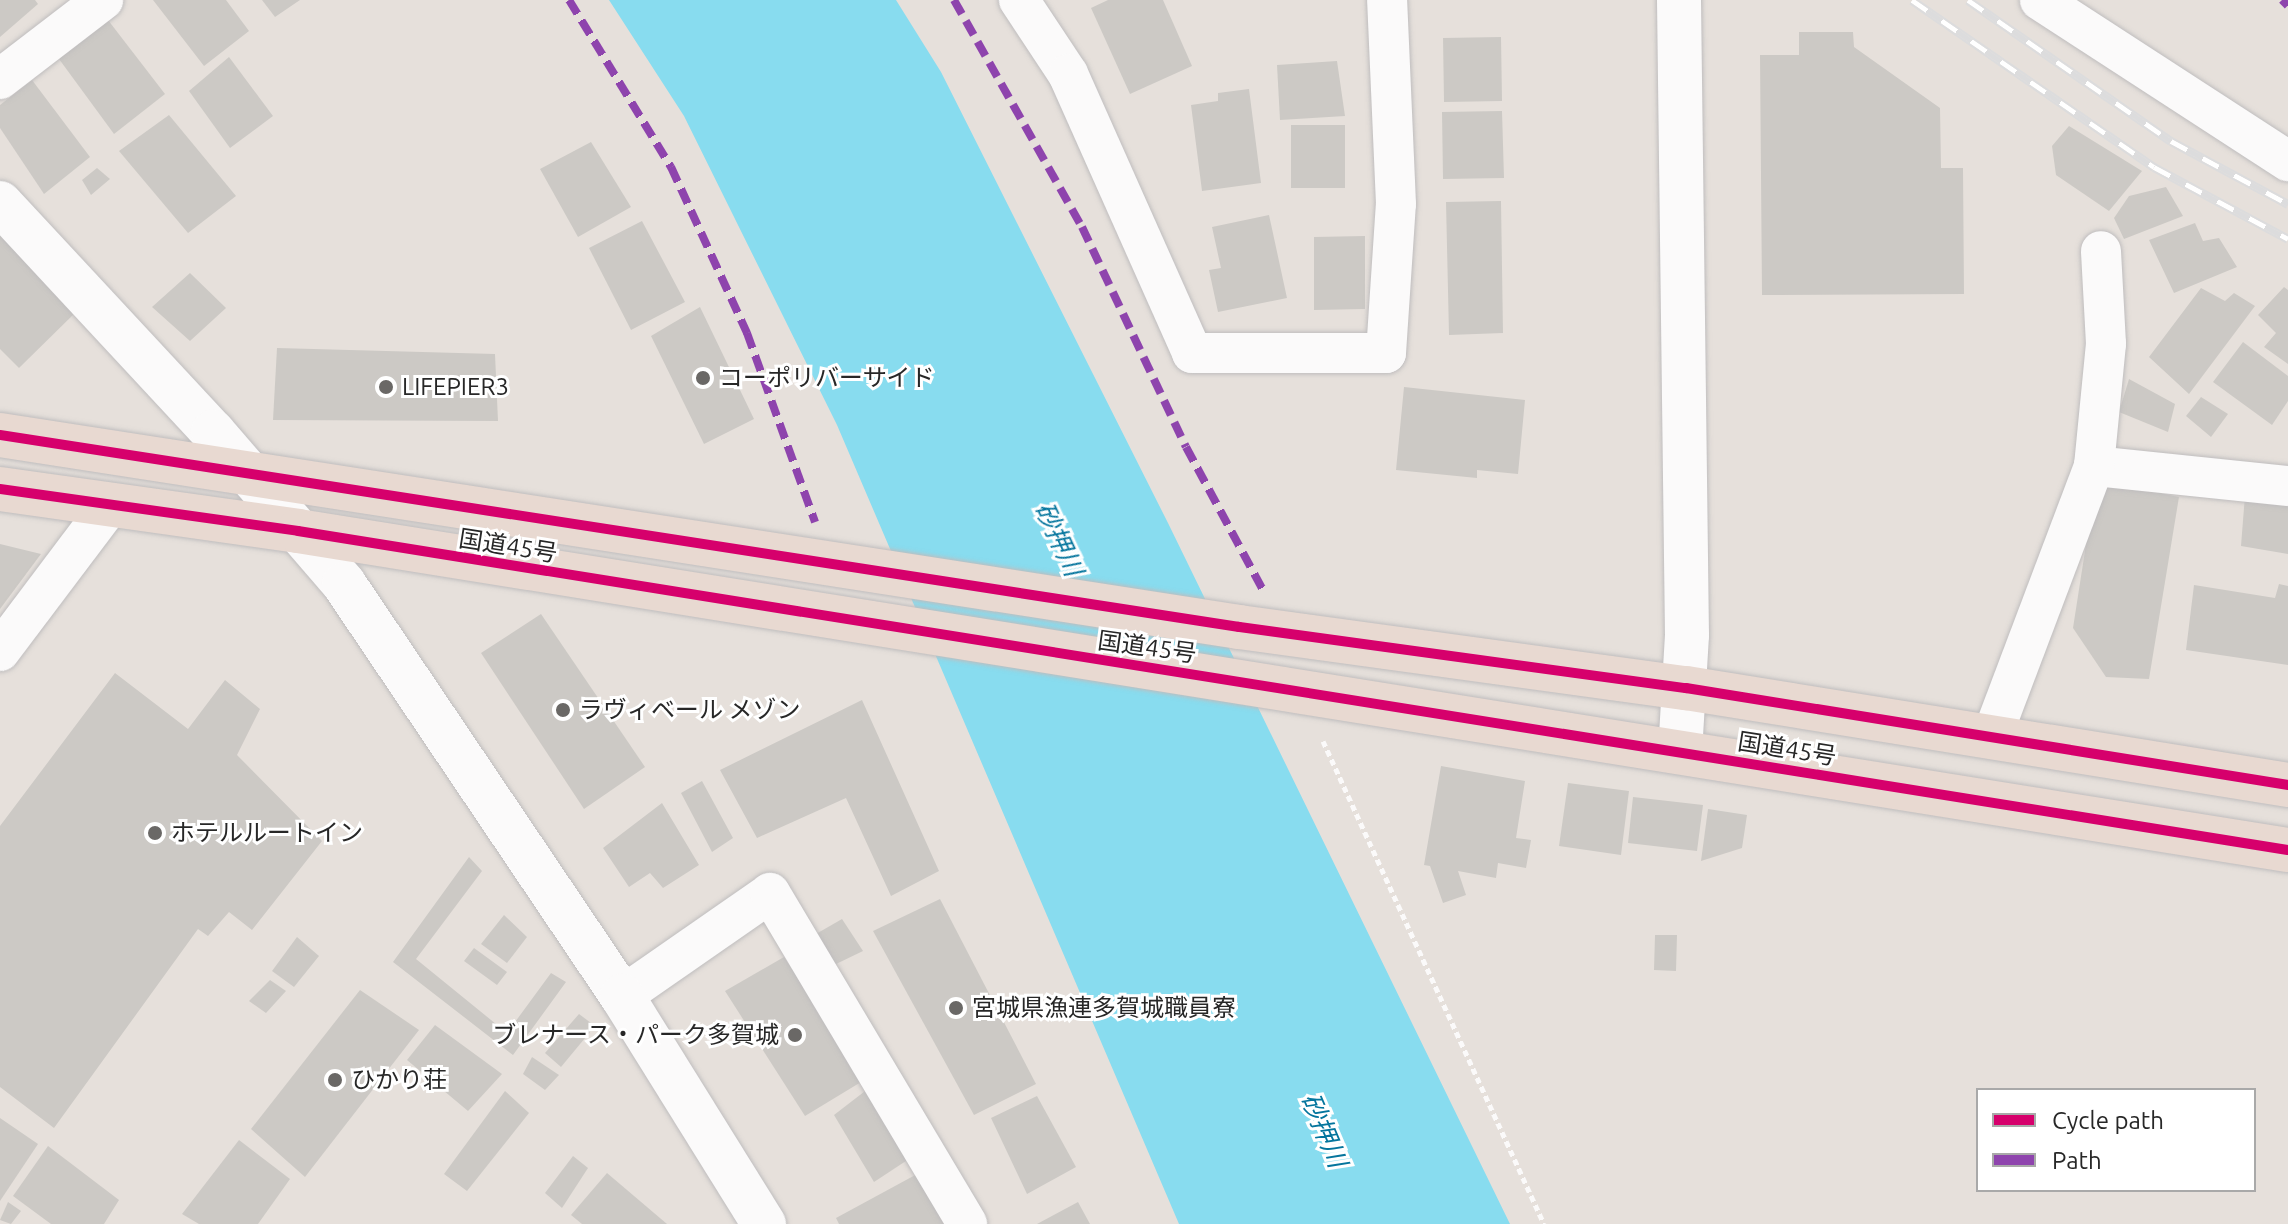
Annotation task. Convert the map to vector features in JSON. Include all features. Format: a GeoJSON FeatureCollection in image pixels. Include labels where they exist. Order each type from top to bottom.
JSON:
{"type":"FeatureCollection","features":[{"type":"Feature","properties":{"kind":"highway","name":"国道45号"},"geometry":{"type":"LineString","coordinates":[[0,435],[1239,627],[1686,688],[2288,785]]}},
{"type":"Feature","properties":{"kind":"highway","name":"国道45号"},"geometry":{"type":"LineString","coordinates":[[0,489],[298,531],[887,629],[1267,685],[2288,850]]}},
{"type":"Feature","properties":{"kind":"street"},"geometry":{"type":"LineString","coordinates":[[0,79],[103,0]]}},
{"type":"Feature","properties":{"kind":"street"},"geometry":{"type":"LineString","coordinates":[[1019,0],[1068,74],[1192,353],[1386,353],[1396,204],[1387,0]]}},
{"type":"Feature","properties":{"kind":"street"},"geometry":{"type":"LineString","coordinates":[[1679,0],[1686,688],[1680,752]]}},
{"type":"Feature","properties":{"kind":"street"},"geometry":{"type":"LineString","coordinates":[[2040,0],[2288,161]]}},
{"type":"Feature","properties":{"kind":"street"},"geometry":{"type":"LineString","coordinates":[[0,203],[250,475],[344,584],[622,996],[764,1224]]}},
{"type":"Feature","properties":{"kind":"street"},"geometry":{"type":"LineString","coordinates":[[1992,736],[2094,466],[2106,344],[2101,251]]}},
{"type":"Feature","properties":{"kind":"street"},"geometry":{"type":"LineString","coordinates":[[2094,466],[2288,486]]}},
{"type":"Feature","properties":{"kind":"street"},"geometry":{"type":"LineString","coordinates":[[0,651],[110,505]]}},
{"type":"Feature","properties":{"kind":"street"},"geometry":{"type":"LineString","coordinates":[[622,996],[770,893],[967,1224]]}},
{"type":"Feature","properties":{"kind":"path"},"geometry":{"type":"LineString","coordinates":[[1317,728],[1544,1224]]}},
{"type":"Feature","properties":{"kind":"water","name":"砂押川"},"geometry":{"type":"Polygon","coordinates":[[[609,0],[896,0],[941,72],[1168,523],[1510,1224],[1179,1224],[837,425],[684,116],[609,0]]]}},
{"type":"Feature","properties":{"kind":"building"},"geometry":{"type":"Polygon","coordinates":[[[0,0],[35,0],[38,4],[0,37],[0,0]]]}},
{"type":"Feature","properties":{"kind":"building"},"geometry":{"type":"Polygon","coordinates":[[[153,0],[226,0],[249,31],[204,66],[153,0]]]}},
{"type":"Feature","properties":{"kind":"building"},"geometry":{"type":"Polygon","coordinates":[[[262,0],[300,0],[275,17],[262,0]]]}},
{"type":"Feature","properties":{"kind":"building"},"geometry":{"type":"Polygon","coordinates":[[[1108,0],[1163,0],[1192,66],[1130,94],[1091,8],[1108,0]]]}},
{"type":"Feature","properties":{"kind":"building"},"geometry":{"type":"Polygon","coordinates":[[[108,20],[165,94],[114,134],[59,59],[108,20]]]}},
{"type":"Feature","properties":{"kind":"building"},"geometry":{"type":"Polygon","coordinates":[[[1799,32],[1853,32],[1854,47],[1940,108],[1941,168],[1963,168],[1964,294],[1762,295],[1760,55],[1799,55],[1799,32]]]}},
{"type":"Feature","properties":{"kind":"building"},"geometry":{"type":"Polygon","coordinates":[[[1501,37],[1502,101],[1444,102],[1443,38],[1501,37]]]}},
{"type":"Feature","properties":{"kind":"building"},"geometry":{"type":"Polygon","coordinates":[[[229,57],[273,116],[230,148],[189,91],[229,57]]]}},
{"type":"Feature","properties":{"kind":"building"},"geometry":{"type":"Polygon","coordinates":[[[1337,61],[1345,116],[1280,120],[1277,65],[1337,61]]]}},
{"type":"Feature","properties":{"kind":"building"},"geometry":{"type":"Polygon","coordinates":[[[32,80],[90,157],[44,194],[0,128],[0,105],[32,80]]]}},
{"type":"Feature","properties":{"kind":"building"},"geometry":{"type":"Polygon","coordinates":[[[1249,89],[1261,183],[1202,191],[1191,105],[1218,101],[1218,93],[1249,89]]]}},
{"type":"Feature","properties":{"kind":"building"},"geometry":{"type":"Polygon","coordinates":[[[1502,111],[1504,178],[1443,179],[1442,112],[1502,111]]]}},
{"type":"Feature","properties":{"kind":"building"},"geometry":{"type":"Polygon","coordinates":[[[169,115],[236,196],[188,233],[119,151],[169,115]]]}},
{"type":"Feature","properties":{"kind":"building"},"geometry":{"type":"Polygon","coordinates":[[[1291,125],[1345,125],[1345,188],[1291,188],[1291,125]]]}},
{"type":"Feature","properties":{"kind":"building"},"geometry":{"type":"Polygon","coordinates":[[[2069,126],[2142,171],[2109,211],[2056,175],[2052,146],[2069,126]]]}},
{"type":"Feature","properties":{"kind":"building"},"geometry":{"type":"Polygon","coordinates":[[[591,142],[631,207],[578,237],[540,169],[591,142]]]}},
{"type":"Feature","properties":{"kind":"building"},"geometry":{"type":"Polygon","coordinates":[[[97,168],[110,179],[91,195],[82,180],[97,168]]]}},
{"type":"Feature","properties":{"kind":"building"},"geometry":{"type":"Polygon","coordinates":[[[2166,187],[2183,216],[2124,239],[2114,218],[2129,196],[2166,187]]]}},
{"type":"Feature","properties":{"kind":"building"},"geometry":{"type":"Polygon","coordinates":[[[1501,201],[1503,333],[1449,335],[1446,202],[1501,201]]]}},
{"type":"Feature","properties":{"kind":"building"},"geometry":{"type":"Polygon","coordinates":[[[1269,215],[1287,298],[1218,312],[1209,270],[1221,268],[1212,227],[1269,215]]]}},
{"type":"Feature","properties":{"kind":"building"},"geometry":{"type":"Polygon","coordinates":[[[0,219],[78,310],[19,368],[0,349],[0,219]]]}},
{"type":"Feature","properties":{"kind":"building"},"geometry":{"type":"Polygon","coordinates":[[[642,221],[685,302],[631,330],[589,248],[642,221]]]}},
{"type":"Feature","properties":{"kind":"building"},"geometry":{"type":"Polygon","coordinates":[[[2195,223],[2203,241],[2219,238],[2237,267],[2174,293],[2149,240],[2195,223]]]}},
{"type":"Feature","properties":{"kind":"building"},"geometry":{"type":"Polygon","coordinates":[[[1365,236],[1365,309],[1314,310],[1314,237],[1365,236]]]}},
{"type":"Feature","properties":{"kind":"building"},"geometry":{"type":"Polygon","coordinates":[[[190,273],[226,308],[190,341],[152,307],[190,273]]]}},
{"type":"Feature","properties":{"kind":"building"},"geometry":{"type":"Polygon","coordinates":[[[2284,287],[2288,290],[2288,364],[2264,347],[2276,333],[2258,315],[2284,287]]]}},
{"type":"Feature","properties":{"kind":"building"},"geometry":{"type":"Polygon","coordinates":[[[2201,288],[2225,301],[2234,293],[2255,306],[2189,394],[2149,357],[2201,288]]]}},
{"type":"Feature","properties":{"kind":"building","name":"コーポリバーサイド"},"geometry":{"type":"Polygon","coordinates":[[[700,307],[754,419],[704,444],[651,336],[700,307]]]}},
{"type":"Feature","properties":{"kind":"building"},"geometry":{"type":"Polygon","coordinates":[[[2243,342],[2288,376],[2288,401],[2272,425],[2213,382],[2243,342]]]}},
{"type":"Feature","properties":{"kind":"building","name":"LIFEPIER3"},"geometry":{"type":"Polygon","coordinates":[[[277,348],[495,354],[498,421],[273,420],[277,348]]]}},
{"type":"Feature","properties":{"kind":"building"},"geometry":{"type":"Polygon","coordinates":[[[2129,379],[2175,404],[2168,432],[2119,412],[2129,379]]]}},
{"type":"Feature","properties":{"kind":"building"},"geometry":{"type":"Polygon","coordinates":[[[1404,387],[1525,400],[1518,474],[1477,470],[1477,478],[1396,470],[1404,387]]]}},
{"type":"Feature","properties":{"kind":"building"},"geometry":{"type":"Polygon","coordinates":[[[2201,397],[2228,414],[2211,437],[2186,416],[2201,397]]]}},
{"type":"Feature","properties":{"kind":"building"},"geometry":{"type":"Polygon","coordinates":[[[2096,480],[2179,497],[2149,679],[2106,677],[2073,628],[2096,480]]]}},
{"type":"Feature","properties":{"kind":"building"},"geometry":{"type":"Polygon","coordinates":[[[2245,495],[2288,500],[2288,554],[2241,546],[2245,495]]]}},
{"type":"Feature","properties":{"kind":"building"},"geometry":{"type":"Polygon","coordinates":[[[0,544],[41,554],[0,609],[0,544]]]}},
{"type":"Feature","properties":{"kind":"building"},"geometry":{"type":"Polygon","coordinates":[[[2279,584],[2288,586],[2288,665],[2186,650],[2194,585],[2275,598],[2279,584]]]}},
{"type":"Feature","properties":{"kind":"building","name":"ラヴィベール メゾン"},"geometry":{"type":"Polygon","coordinates":[[[541,614],[645,767],[584,809],[481,653],[541,614]]]}},
{"type":"Feature","properties":{"kind":"building"},"geometry":{"type":"Polygon","coordinates":[[[115,673],[188,729],[225,680],[260,709],[237,755],[322,841],[252,930],[229,912],[208,936],[198,929],[54,1128],[0,1087],[0,826],[115,673]]]}},
{"type":"Feature","properties":{"kind":"building"},"geometry":{"type":"Polygon","coordinates":[[[862,700],[939,871],[891,896],[846,798],[757,838],[720,770],[862,700]]]}},
{"type":"Feature","properties":{"kind":"building"},"geometry":{"type":"Polygon","coordinates":[[[1441,766],[1525,781],[1516,838],[1531,840],[1526,868],[1498,863],[1496,878],[1458,871],[1466,895],[1443,903],[1430,866],[1424,865],[1441,766]]]}},
{"type":"Feature","properties":{"kind":"building"},"geometry":{"type":"Polygon","coordinates":[[[702,781],[733,838],[712,852],[681,793],[702,781]]]}},
{"type":"Feature","properties":{"kind":"building"},"geometry":{"type":"Polygon","coordinates":[[[1568,783],[1629,791],[1621,855],[1559,846],[1568,783]]]}},
{"type":"Feature","properties":{"kind":"building"},"geometry":{"type":"Polygon","coordinates":[[[1633,797],[1703,805],[1697,851],[1628,843],[1633,797]]]}},
{"type":"Feature","properties":{"kind":"building"},"geometry":{"type":"Polygon","coordinates":[[[662,803],[699,865],[663,888],[650,873],[629,887],[603,848],[662,803]]]}},
{"type":"Feature","properties":{"kind":"building"},"geometry":{"type":"Polygon","coordinates":[[[1708,809],[1747,815],[1742,848],[1701,861],[1708,809]]]}},
{"type":"Feature","properties":{"kind":"building"},"geometry":{"type":"Polygon","coordinates":[[[469,857],[482,871],[416,959],[507,1033],[551,973],[566,982],[513,1055],[393,962],[469,857]]]}},
{"type":"Feature","properties":{"kind":"building","name":"宮城県漁連多賀城職員寮"},"geometry":{"type":"Polygon","coordinates":[[[940,899],[1036,1084],[974,1115],[873,931],[940,899]]]}},
{"type":"Feature","properties":{"kind":"building"},"geometry":{"type":"Polygon","coordinates":[[[504,915],[527,937],[507,963],[481,944],[504,915]]]}},
{"type":"Feature","properties":{"kind":"building"},"geometry":{"type":"Polygon","coordinates":[[[842,919],[863,951],[834,965],[816,934],[842,919]]]}},
{"type":"Feature","properties":{"kind":"building"},"geometry":{"type":"Polygon","coordinates":[[[1655,935],[1677,935],[1676,971],[1654,970],[1655,935]]]}},
{"type":"Feature","properties":{"kind":"building"},"geometry":{"type":"Polygon","coordinates":[[[297,937],[319,956],[294,987],[272,971],[297,937]]]}},
{"type":"Feature","properties":{"kind":"building"},"geometry":{"type":"Polygon","coordinates":[[[474,948],[507,972],[497,985],[464,961],[474,948]]]}},
{"type":"Feature","properties":{"kind":"building","name":"ブレナース・パーク多賀城"},"geometry":{"type":"Polygon","coordinates":[[[784,957],[866,1079],[805,1116],[725,991],[784,957]]]}},
{"type":"Feature","properties":{"kind":"building"},"geometry":{"type":"Polygon","coordinates":[[[270,980],[286,991],[266,1013],[249,1001],[270,980]]]}},
{"type":"Feature","properties":{"kind":"building","name":"ひかり荘"},"geometry":{"type":"Polygon","coordinates":[[[360,990],[419,1030],[305,1177],[251,1129],[360,990]]]}},
{"type":"Feature","properties":{"kind":"building"},"geometry":{"type":"Polygon","coordinates":[[[579,1014],[595,1026],[561,1067],[545,1053],[579,1014]]]}},
{"type":"Feature","properties":{"kind":"building"},"geometry":{"type":"Polygon","coordinates":[[[435,1025],[502,1074],[468,1111],[407,1060],[435,1025]]]}},
{"type":"Feature","properties":{"kind":"building"},"geometry":{"type":"Polygon","coordinates":[[[532,1057],[559,1075],[545,1090],[523,1074],[532,1057]]]}},
{"type":"Feature","properties":{"kind":"building"},"geometry":{"type":"Polygon","coordinates":[[[869,1088],[912,1157],[874,1182],[834,1115],[869,1088]]]}},
{"type":"Feature","properties":{"kind":"building"},"geometry":{"type":"Polygon","coordinates":[[[505,1091],[529,1113],[467,1191],[444,1174],[505,1091]]]}},
{"type":"Feature","properties":{"kind":"building"},"geometry":{"type":"Polygon","coordinates":[[[1037,1096],[1076,1167],[1027,1194],[991,1118],[1037,1096]]]}},
{"type":"Feature","properties":{"kind":"building"},"geometry":{"type":"Polygon","coordinates":[[[0,1118],[38,1144],[0,1201],[0,1118]]]}},
{"type":"Feature","properties":{"kind":"building"},"geometry":{"type":"Polygon","coordinates":[[[239,1140],[290,1179],[258,1224],[199,1224],[182,1214],[239,1140]]]}},
{"type":"Feature","properties":{"kind":"building"},"geometry":{"type":"Polygon","coordinates":[[[48,1146],[119,1200],[104,1224],[51,1224],[13,1196],[48,1146]]]}},
{"type":"Feature","properties":{"kind":"building"},"geometry":{"type":"Polygon","coordinates":[[[573,1156],[588,1168],[562,1208],[545,1193],[573,1156]]]}},
{"type":"Feature","properties":{"kind":"building"},"geometry":{"type":"Polygon","coordinates":[[[607,1173],[667,1224],[582,1224],[571,1215],[607,1173]]]}},
{"type":"Feature","properties":{"kind":"building"},"geometry":{"type":"Polygon","coordinates":[[[919,1173],[949,1224],[839,1224],[836,1218],[919,1173]]]}},
{"type":"Feature","properties":{"kind":"building"},"geometry":{"type":"Polygon","coordinates":[[[8,1202],[21,1211],[11,1224],[0,1220],[8,1202]]]}},
{"type":"Feature","properties":{"kind":"building"},"geometry":{"type":"Polygon","coordinates":[[[1078,1202],[1090,1224],[1037,1224],[1078,1202]]]}},
{"type":"Feature","properties":{"kind":"railway"},"geometry":{"type":"LineString","coordinates":[[1912,0],[2154,167],[2288,239]]}},
{"type":"Feature","properties":{"kind":"railway"},"geometry":{"type":"LineString","coordinates":[[1968,0],[2171,141],[2288,204]]}},
{"type":"Feature","properties":{"kind":"marked path"},"geometry":{"type":"LineString","coordinates":[[569,0],[671,167],[747,333],[815,522]]}},
{"type":"Feature","properties":{"kind":"marked path"},"geometry":{"type":"LineString","coordinates":[[954,0],[1082,227],[1186,447],[1264,592]]}},
{"type":"Feature","properties":{"kind":"marked path"},"geometry":{"type":"LineString","coordinates":[[2282,0],[2288,6]]}},
{"type":"Feature","properties":{"kind":"cycle path"},"geometry":{"type":"LineString","coordinates":[[0,435],[1239,627],[1686,688],[2288,785]]}},
{"type":"Feature","properties":{"kind":"cycle path"},"geometry":{"type":"LineString","coordinates":[[0,489],[298,531],[2288,850]]}},
{"type":"Feature","properties":{"kind":"place","name":"コーポリバーサイド"},"geometry":{"type":"Point","coordinates":[703,378]}},
{"type":"Feature","properties":{"kind":"place","name":"LIFEPIER3"},"geometry":{"type":"Point","coordinates":[386,387]}},
{"type":"Feature","properties":{"kind":"place","name":"ラヴィベール メゾン"},"geometry":{"type":"Point","coordinates":[563,710]}},
{"type":"Feature","properties":{"kind":"place","name":"ホテルルートイン"},"geometry":{"type":"Point","coordinates":[155,833]}},
{"type":"Feature","properties":{"kind":"place","name":"宮城県漁連多賀城職員寮"},"geometry":{"type":"Point","coordinates":[956,1008]}},
{"type":"Feature","properties":{"kind":"place","name":"ブレナース・パーク多賀城"},"geometry":{"type":"Point","coordinates":[795,1035]}},
{"type":"Feature","properties":{"kind":"place","name":"ひかり荘"},"geometry":{"type":"Point","coordinates":[335,1080]}}]}
